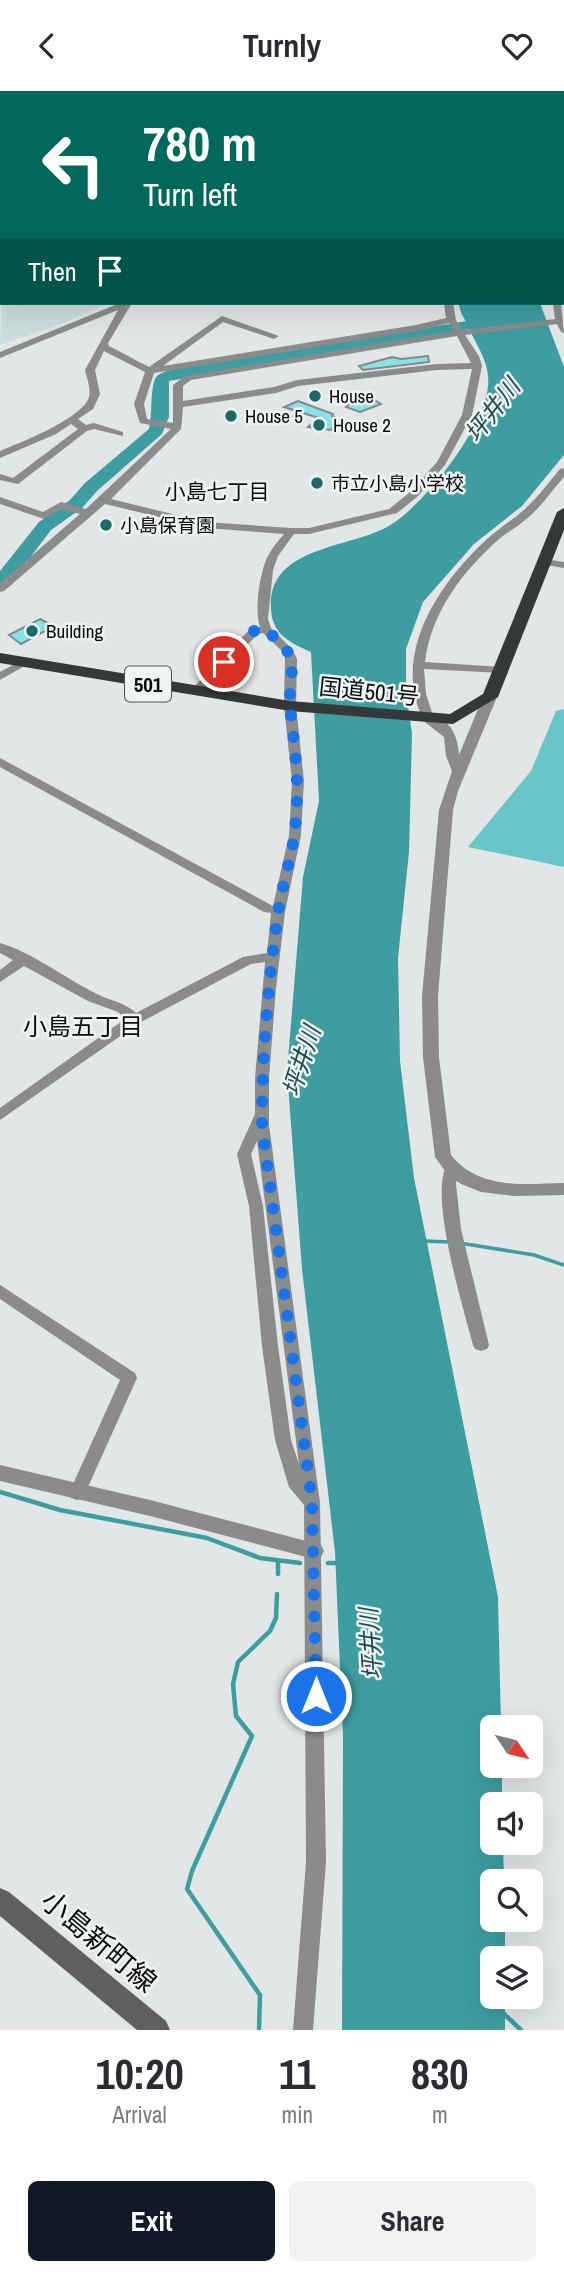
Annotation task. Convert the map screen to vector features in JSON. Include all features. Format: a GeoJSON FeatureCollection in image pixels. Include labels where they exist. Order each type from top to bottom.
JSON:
{"type":"FeatureCollection","features":[{"type":"Feature","properties":{"kind":"highway"},"geometry":{"type":"LineString","coordinates":[[489,697],[564,512]]}},
{"type":"Feature","properties":{"kind":"highway","name":"国道501号"},"geometry":{"type":"LineString","coordinates":[[0,658],[195,692],[293,706],[425,719],[453,719],[489,697]]}},
{"type":"Feature","properties":{"kind":"main road","name":"小島新町線"},"geometry":{"type":"LineString","coordinates":[[0,1900],[157,2030]]}},
{"type":"Feature","properties":{"kind":"street"},"geometry":{"type":"LineString","coordinates":[[0,355],[123,305]]}},
{"type":"Feature","properties":{"kind":"street"},"geometry":{"type":"LineString","coordinates":[[0,454],[73,420],[86,411],[94,401],[95,394],[90,370],[127,305]]}},
{"type":"Feature","properties":{"kind":"street"},"geometry":{"type":"LineString","coordinates":[[103,500],[205,525],[291,531],[309,531],[393,511],[413,495],[441,463],[467,415],[477,366],[461,332],[452,321],[448,305]]}},
{"type":"Feature","properties":{"kind":"street"},"geometry":{"type":"LineString","coordinates":[[0,589],[103,500],[178,427],[178,385],[188,377],[461,332],[559,324],[557,305]]}},
{"type":"Feature","properties":{"kind":"street"},"geometry":{"type":"LineString","coordinates":[[178,427],[150,425],[143,421],[139,404],[150,371],[222,319],[274,336]]}},
{"type":"Feature","properties":{"kind":"street"},"geometry":{"type":"LineString","coordinates":[[103,343],[105,348],[150,371],[452,321]]}},
{"type":"Feature","properties":{"kind":"street"},"geometry":{"type":"LineString","coordinates":[[416,328],[424,339]]}},
{"type":"Feature","properties":{"kind":"street"},"geometry":{"type":"LineString","coordinates":[[177,405],[276,390],[297,383],[437,367],[477,366]]}},
{"type":"Feature","properties":{"kind":"street"},"geometry":{"type":"LineString","coordinates":[[73,420],[84,429]]}},
{"type":"Feature","properties":{"kind":"street"},"geometry":{"type":"LineString","coordinates":[[0,477],[14,482],[84,429],[94,426],[120,434]]}},
{"type":"Feature","properties":{"kind":"street"},"geometry":{"type":"LineString","coordinates":[[459,771],[455,765],[453,739],[440,724],[425,719],[421,702],[419,665],[428,624],[439,600],[454,579],[489,543],[529,511],[564,471]]}},
{"type":"Feature","properties":{"kind":"street"},"geometry":{"type":"LineString","coordinates":[[0,500],[44,516],[61,505],[88,513]]}},
{"type":"Feature","properties":{"kind":"street"},"geometry":{"type":"LineString","coordinates":[[291,531],[273,556],[268,570],[262,619],[266,629],[289,652],[297,771],[295,835],[278,912],[262,1078],[262,1114],[244,1154],[256,1206],[269,1342],[283,1440],[297,1487],[312,1503],[317,1862],[303,2030]]}},
{"type":"Feature","properties":{"kind":"street"},"geometry":{"type":"LineString","coordinates":[[544,562],[564,565]]}},
{"type":"Feature","properties":{"kind":"street"},"geometry":{"type":"LineString","coordinates":[[195,692],[254,631],[266,629]]}},
{"type":"Feature","properties":{"kind":"street"},"geometry":{"type":"LineString","coordinates":[[0,677],[24,662]]}},
{"type":"Feature","properties":{"kind":"street"},"geometry":{"type":"LineString","coordinates":[[419,665],[502,670]]}},
{"type":"Feature","properties":{"kind":"street"},"geometry":{"type":"LineString","coordinates":[[489,697],[446,810],[430,996],[431,1057],[443,1157],[451,1170],[463,1178],[505,1190],[564,1189]]}},
{"type":"Feature","properties":{"kind":"street"},"geometry":{"type":"LineString","coordinates":[[0,762],[270,909]]}},
{"type":"Feature","properties":{"kind":"street"},"geometry":{"type":"LineString","coordinates":[[0,947],[93,998],[122,1009],[134,1020]]}},
{"type":"Feature","properties":{"kind":"street"},"geometry":{"type":"LineString","coordinates":[[0,1115],[134,1020],[248,960],[273,956]]}},
{"type":"Feature","properties":{"kind":"street"},"geometry":{"type":"LineString","coordinates":[[0,977],[24,959]]}},
{"type":"Feature","properties":{"kind":"street"},"geometry":{"type":"LineString","coordinates":[[451,1170],[447,1187],[457,1249],[481,1345]]}},
{"type":"Feature","properties":{"kind":"street"},"geometry":{"type":"LineString","coordinates":[[0,1291],[129,1378],[77,1493]]}},
{"type":"Feature","properties":{"kind":"street"},"geometry":{"type":"LineString","coordinates":[[0,1473],[44,1487],[198,1520],[314,1551]]}},
{"type":"Feature","properties":{"kind":"shaded area"},"geometry":{"type":"Polygon","coordinates":[[[2,305],[103,305],[62,324],[0,345],[2,305]]]}},
{"type":"Feature","properties":{"kind":"shaded area"},"geometry":{"type":"Polygon","coordinates":[[[564,709],[564,867],[468,847],[531,771],[556,711],[564,709]]]}},
{"type":"Feature","properties":{"kind":"water","name":"坪井川"},"geometry":{"type":"Polygon","coordinates":[[[459,305],[541,305],[564,367],[564,455],[522,506],[474,544],[423,602],[406,649],[406,694],[412,733],[409,852],[398,958],[400,1061],[414,1178],[498,1597],[501,1715],[480,1715],[480,1778],[502,1778],[502,1792],[480,1792],[480,1855],[503,1855],[504,1869],[480,1869],[480,1932],[505,1932],[505,1946],[480,1946],[480,2009],[505,2009],[505,2030],[342,2030],[343,1737],[335,1552],[302,1269],[287,1072],[303,877],[319,801],[311,652],[284,637],[275,625],[271,609],[273,589],[282,573],[312,553],[370,534],[400,519],[441,476],[465,442],[486,398],[488,375],[482,355],[459,305]]]}},
{"type":"Feature","properties":{"kind":"building"},"geometry":{"type":"Polygon","coordinates":[[[428,356],[429,362],[363,370],[359,366],[392,357],[401,359],[428,356]]]}},
{"type":"Feature","properties":{"kind":"building"},"geometry":{"type":"Polygon","coordinates":[[[363,393],[381,404],[360,412],[346,407],[363,393]]]}},
{"type":"Feature","properties":{"kind":"building"},"geometry":{"type":"Polygon","coordinates":[[[298,401],[333,414],[336,418],[331,430],[308,427],[319,418],[284,407],[298,401]]]}},
{"type":"Feature","properties":{"kind":"building","name":"Building"},"geometry":{"type":"Polygon","coordinates":[[[40,619],[54,626],[21,644],[9,635],[40,619]]]}},
{"type":"Feature","properties":{"kind":"waterway"},"geometry":{"type":"LineString","coordinates":[[0,579],[11,571],[45,526],[76,504],[91,487],[156,431],[161,417],[160,383],[164,378],[196,370],[475,324],[496,318]]}},
{"type":"Feature","properties":{"kind":"waterway"},"geometry":{"type":"LineString","coordinates":[[425,1241],[449,1242]]}},
{"type":"Feature","properties":{"kind":"waterway"},"geometry":{"type":"LineString","coordinates":[[460,1243],[534,1255],[564,1265]]}},
{"type":"Feature","properties":{"kind":"waterway"},"geometry":{"type":"LineString","coordinates":[[0,1492],[60,1510],[207,1538],[260,1558],[300,1563]]}},
{"type":"Feature","properties":{"kind":"waterway"},"geometry":{"type":"LineString","coordinates":[[278,1562],[278,1574]]}},
{"type":"Feature","properties":{"kind":"waterway"},"geometry":{"type":"LineString","coordinates":[[328,1563],[340,1563]]}},
{"type":"Feature","properties":{"kind":"waterway"},"geometry":{"type":"LineString","coordinates":[[259,2030],[260,1995],[187,1889],[192,1871],[252,1736],[236,1716],[233,1684],[238,1662],[270,1631],[276,1618],[277,1594]]}},
{"type":"Feature","properties":{"kind":"waterway"},"geometry":{"type":"LineString","coordinates":[[502,2012],[521,2030]]}},
{"type":"Feature","properties":{"kind":"place","name":"House"},"geometry":{"type":"Point","coordinates":[315,396]}},
{"type":"Feature","properties":{"kind":"place","name":"House 5"},"geometry":{"type":"Point","coordinates":[231,416]}},
{"type":"Feature","properties":{"kind":"place","name":"House 2"},"geometry":{"type":"Point","coordinates":[319,425]}},
{"type":"Feature","properties":{"kind":"place","name":"市立小島小学校"},"geometry":{"type":"Point","coordinates":[317,483]}},
{"type":"Feature","properties":{"kind":"place","name":"小島保育園"},"geometry":{"type":"Point","coordinates":[106,525]}},
{"type":"Feature","properties":{"kind":"place","name":"Building"},"geometry":{"type":"Point","coordinates":[32,631]}},
{"type":"Feature","properties":{"kind":"district","name":"小島七丁目"},"geometry":{"type":"Point","coordinates":[217,491]}},
{"type":"Feature","properties":{"kind":"district","name":"小島五丁目"},"geometry":{"type":"Point","coordinates":[83,1026]}},
{"type":"Feature","properties":{"kind":"route"},"geometry":{"type":"LineString","coordinates":[[224,662],[254,631],[266,629],[289,652],[290,659],[292,682],[289,706],[298,781],[295,835],[278,912],[262,1078],[262,1125],[312,1503],[316,1696]]}}]}
